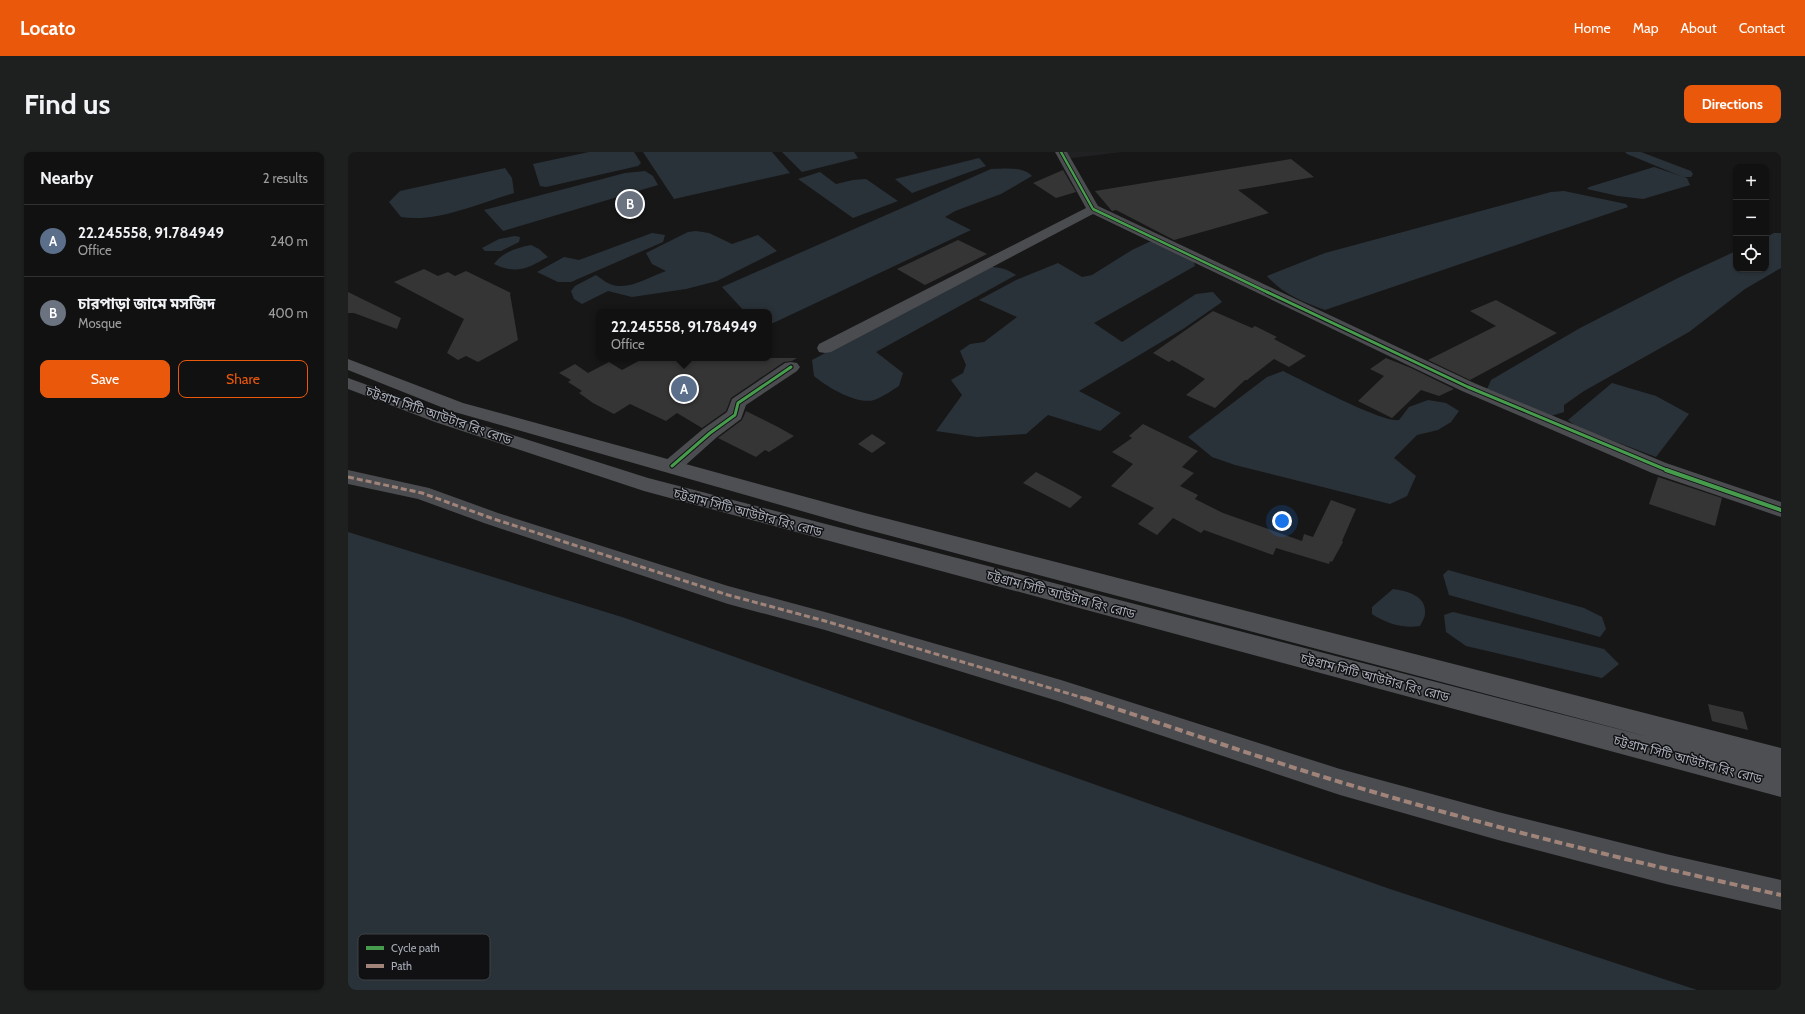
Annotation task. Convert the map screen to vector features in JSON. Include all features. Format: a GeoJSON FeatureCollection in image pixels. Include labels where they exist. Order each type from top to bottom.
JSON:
{"type":"FeatureCollection","features":[{"type":"Feature","properties":{"kind":"main road","name":"চট্টগ্রাম সিটি আউটার রিং রোড"},"geometry":{"type":"LineString","coordinates":[[348,364],[457,407],[861,520],[1781,760]]}},
{"type":"Feature","properties":{"kind":"main road","name":"চট্টগ্রাম সিটি আউটার রিং রোড"},"geometry":{"type":"LineString","coordinates":[[348,383],[441,418],[644,484],[1781,784]]}},
{"type":"Feature","properties":{"kind":"street"},"geometry":{"type":"LineString","coordinates":[[1061,152],[1093,208],[1468,387],[1659,468],[1781,510]]}},
{"type":"Feature","properties":{"kind":"street"},"geometry":{"type":"LineString","coordinates":[[825,348],[1093,208]]}},
{"type":"Feature","properties":{"kind":"street"},"geometry":{"type":"LineString","coordinates":[[672,466],[735,415],[738,403],[791,367]]}},
{"type":"Feature","properties":{"kind":"street"},"geometry":{"type":"LineString","coordinates":[[348,477],[422,492],[491,518],[728,595],[833,623],[1062,691],[1340,782],[1498,826],[1666,869],[1781,895]]}},
{"type":"Feature","properties":{"kind":"shaded area"},"geometry":{"type":"Polygon","coordinates":[[[589,152],[634,152],[641,163],[638,166],[546,187],[540,186],[533,164],[589,152]]]}},
{"type":"Feature","properties":{"kind":"shaded area"},"geometry":{"type":"Polygon","coordinates":[[[643,152],[772,152],[790,173],[674,199],[643,152]]]}},
{"type":"Feature","properties":{"kind":"shaded area"},"geometry":{"type":"Polygon","coordinates":[[[782,152],[854,152],[858,158],[802,172],[782,152]]]}},
{"type":"Feature","properties":{"kind":"shaded area"},"geometry":{"type":"Polygon","coordinates":[[[1063,152],[1122,152],[1064,159],[1063,152]]]}},
{"type":"Feature","properties":{"kind":"shaded area"},"geometry":{"type":"Polygon","coordinates":[[[979,158],[986,166],[912,193],[895,179],[979,158]]]}},
{"type":"Feature","properties":{"kind":"shaded area"},"geometry":{"type":"Polygon","coordinates":[[[1654,167],[1687,178],[1690,185],[1643,199],[1618,196],[1587,189],[1589,187],[1654,167]]]}},
{"type":"Feature","properties":{"kind":"shaded area"},"geometry":{"type":"Polygon","coordinates":[[[505,168],[512,178],[514,193],[458,211],[429,217],[401,217],[389,202],[400,191],[505,168]]]}},
{"type":"Feature","properties":{"kind":"shaded area"},"geometry":{"type":"Polygon","coordinates":[[[991,169],[1018,169],[1032,176],[1001,194],[955,211],[945,217],[971,230],[772,324],[772,309],[742,309],[722,287],[991,169]]]}},
{"type":"Feature","properties":{"kind":"shaded area"},"geometry":{"type":"Polygon","coordinates":[[[645,171],[653,176],[658,185],[503,231],[484,210],[625,173],[645,171]]]}},
{"type":"Feature","properties":{"kind":"shaded area"},"geometry":{"type":"Polygon","coordinates":[[[820,172],[836,184],[866,179],[898,201],[853,218],[798,179],[820,172]]]}},
{"type":"Feature","properties":{"kind":"shaded area"},"geometry":{"type":"Polygon","coordinates":[[[1564,191],[1626,204],[1628,207],[1325,310],[1287,293],[1267,276],[1325,253],[1551,192],[1564,191]]]}},
{"type":"Feature","properties":{"kind":"shaded area"},"geometry":{"type":"Polygon","coordinates":[[[696,231],[709,233],[732,244],[758,235],[777,251],[717,281],[686,289],[632,297],[608,291],[582,304],[574,299],[571,291],[575,286],[596,275],[613,285],[625,286],[637,283],[666,271],[652,264],[646,253],[688,232],[696,231]]]}},
{"type":"Feature","properties":{"kind":"shaded area"},"geometry":{"type":"Polygon","coordinates":[[[652,233],[665,235],[663,242],[571,282],[558,282],[537,272],[564,257],[579,260],[652,233]]]}},
{"type":"Feature","properties":{"kind":"shaded area"},"geometry":{"type":"Polygon","coordinates":[[[1774,233],[1781,233],[1781,268],[1745,289],[1689,332],[1584,391],[1564,405],[1564,412],[1551,416],[1487,389],[1491,380],[1580,328],[1680,277],[1733,252],[1733,272],[1769,272],[1769,236],[1774,233]]]}},
{"type":"Feature","properties":{"kind":"shaded area"},"geometry":{"type":"Polygon","coordinates":[[[515,236],[520,237],[519,242],[501,251],[485,251],[482,248],[499,239],[515,236]]]}},
{"type":"Feature","properties":{"kind":"shaded area"},"geometry":{"type":"Polygon","coordinates":[[[1149,242],[1159,242],[1193,259],[1195,266],[1094,323],[1122,342],[1196,294],[1213,292],[1222,302],[1183,329],[1079,391],[1121,413],[1100,431],[1048,415],[1026,434],[977,437],[936,431],[962,395],[951,380],[963,373],[966,365],[960,351],[970,344],[984,342],[1017,317],[979,300],[1016,280],[1058,263],[1082,277],[1092,275],[1132,250],[1149,242]]]}},
{"type":"Feature","properties":{"kind":"shaded area"},"geometry":{"type":"Polygon","coordinates":[[[531,245],[539,249],[548,257],[528,267],[516,270],[494,264],[501,256],[510,251],[531,245]]]}},
{"type":"Feature","properties":{"kind":"shaded area"},"geometry":{"type":"Polygon","coordinates":[[[989,267],[997,267],[1010,271],[1016,275],[876,352],[903,373],[899,386],[881,397],[867,401],[851,398],[842,394],[814,376],[812,360],[989,267]]]}},
{"type":"Feature","properties":{"kind":"shaded area"},"geometry":{"type":"Polygon","coordinates":[[[1283,371],[1324,392],[1377,415],[1390,419],[1399,420],[1409,407],[1428,400],[1446,403],[1459,411],[1451,422],[1438,430],[1417,435],[1394,458],[1416,476],[1407,496],[1390,504],[1235,465],[1212,457],[1188,437],[1267,377],[1283,371]]]}},
{"type":"Feature","properties":{"kind":"shaded area"},"geometry":{"type":"Polygon","coordinates":[[[1612,383],[1656,396],[1689,414],[1656,457],[1577,427],[1568,420],[1612,383]]]}},
{"type":"Feature","properties":{"kind":"shaded area"},"geometry":{"type":"Polygon","coordinates":[[[348,532],[625,618],[1387,888],[1697,990],[348,990],[348,532]]]}},
{"type":"Feature","properties":{"kind":"shaded area"},"geometry":{"type":"Polygon","coordinates":[[[1448,570],[1584,608],[1602,617],[1606,629],[1600,637],[1449,595],[1443,575],[1448,570]]]}},
{"type":"Feature","properties":{"kind":"shaded area"},"geometry":{"type":"Polygon","coordinates":[[[1393,589],[1415,595],[1423,602],[1425,615],[1420,626],[1401,626],[1383,620],[1372,614],[1372,607],[1393,589]]]}},
{"type":"Feature","properties":{"kind":"shaded area"},"geometry":{"type":"Polygon","coordinates":[[[1453,612],[1604,649],[1619,664],[1602,678],[1466,646],[1446,632],[1444,615],[1453,612]]]}},
{"type":"Feature","properties":{"kind":"building"},"geometry":{"type":"Polygon","coordinates":[[[1291,159],[1314,177],[1238,190],[1269,213],[1174,240],[1116,210],[1112,211],[1095,191],[1291,159]]]}},
{"type":"Feature","properties":{"kind":"building"},"geometry":{"type":"Polygon","coordinates":[[[1063,170],[1076,192],[1056,198],[1033,183],[1063,170]]]}},
{"type":"Feature","properties":{"kind":"building"},"geometry":{"type":"Polygon","coordinates":[[[958,240],[987,254],[925,285],[897,269],[958,240]]]}},
{"type":"Feature","properties":{"kind":"building"},"geometry":{"type":"Polygon","coordinates":[[[424,269],[438,276],[448,272],[455,276],[466,271],[511,293],[518,340],[478,362],[466,356],[458,360],[447,353],[464,319],[394,282],[424,269]]]}},
{"type":"Feature","properties":{"kind":"building"},"geometry":{"type":"Polygon","coordinates":[[[348,292],[401,318],[397,329],[354,313],[348,313],[348,292]]]}},
{"type":"Feature","properties":{"kind":"building"},"geometry":{"type":"Polygon","coordinates":[[[1496,300],[1557,333],[1470,380],[1428,360],[1496,326],[1470,311],[1496,300]]]}},
{"type":"Feature","properties":{"kind":"building"},"geometry":{"type":"Polygon","coordinates":[[[1213,311],[1252,328],[1255,326],[1277,337],[1274,339],[1306,356],[1289,367],[1274,359],[1245,380],[1215,408],[1186,395],[1205,379],[1172,360],[1169,362],[1153,353],[1213,311]]]}},
{"type":"Feature","properties":{"kind":"building"},"geometry":{"type":"Polygon","coordinates":[[[772,358],[797,358],[792,361],[784,362],[731,398],[726,411],[702,428],[677,413],[666,421],[630,404],[614,414],[593,403],[579,393],[582,391],[568,382],[571,380],[559,373],[575,364],[588,373],[609,362],[622,370],[638,361],[772,361],[772,358]]]}},
{"type":"Feature","properties":{"kind":"building"},"geometry":{"type":"Polygon","coordinates":[[[1386,358],[1411,368],[1454,389],[1439,396],[1421,390],[1392,418],[1358,401],[1384,376],[1370,369],[1386,358]]]}},
{"type":"Feature","properties":{"kind":"building"},"geometry":{"type":"Polygon","coordinates":[[[746,411],[794,436],[769,452],[765,450],[756,457],[718,438],[742,420],[746,411]]]}},
{"type":"Feature","properties":{"kind":"building"},"geometry":{"type":"Polygon","coordinates":[[[1143,424],[1198,451],[1182,467],[1194,473],[1180,486],[1198,495],[1195,499],[1223,513],[1302,541],[1304,534],[1313,537],[1331,500],[1356,509],[1342,541],[1343,542],[1332,562],[1330,561],[1329,564],[1276,548],[1273,555],[1204,530],[1201,533],[1173,518],[1157,535],[1138,524],[1154,508],[1111,486],[1133,464],[1112,452],[1132,438],[1129,436],[1143,424]]]}},
{"type":"Feature","properties":{"kind":"building"},"geometry":{"type":"Polygon","coordinates":[[[872,434],[886,443],[872,453],[858,444],[872,434]]]}},
{"type":"Feature","properties":{"kind":"building"},"geometry":{"type":"Polygon","coordinates":[[[1036,472],[1082,497],[1070,508],[1023,483],[1036,472]]]}},
{"type":"Feature","properties":{"kind":"building"},"geometry":{"type":"Polygon","coordinates":[[[1658,477],[1722,498],[1715,526],[1649,504],[1658,477]]]}},
{"type":"Feature","properties":{"kind":"building"},"geometry":{"type":"Polygon","coordinates":[[[1708,704],[1743,712],[1748,730],[1712,721],[1708,704]]]}},
{"type":"Feature","properties":{"kind":"waterway"},"geometry":{"type":"LineString","coordinates":[[1631,152],[1687,174]]}},
{"type":"Feature","properties":{"kind":"marked path"},"geometry":{"type":"LineString","coordinates":[[348,477],[422,493],[491,518],[728,595],[825,621],[1061,691],[1340,782],[1498,826],[1666,869],[1781,895]]}},
{"type":"Feature","properties":{"kind":"cycle path"},"geometry":{"type":"LineString","coordinates":[[1061,152],[1093,209],[1468,387],[1659,468],[1781,510]]}},
{"type":"Feature","properties":{"kind":"cycle path"},"geometry":{"type":"LineString","coordinates":[[672,466],[710,433],[735,415],[738,403],[791,367]]}},
{"type":"Feature","properties":{"kind":"place","name":"চারপাড়া জামে মসজিদ"},"geometry":{"type":"Point","coordinates":[630,204]}},
{"type":"Feature","properties":{"kind":"place","name":"22.245558, 91.784949"},"geometry":{"type":"Point","coordinates":[684,389]}}]}
